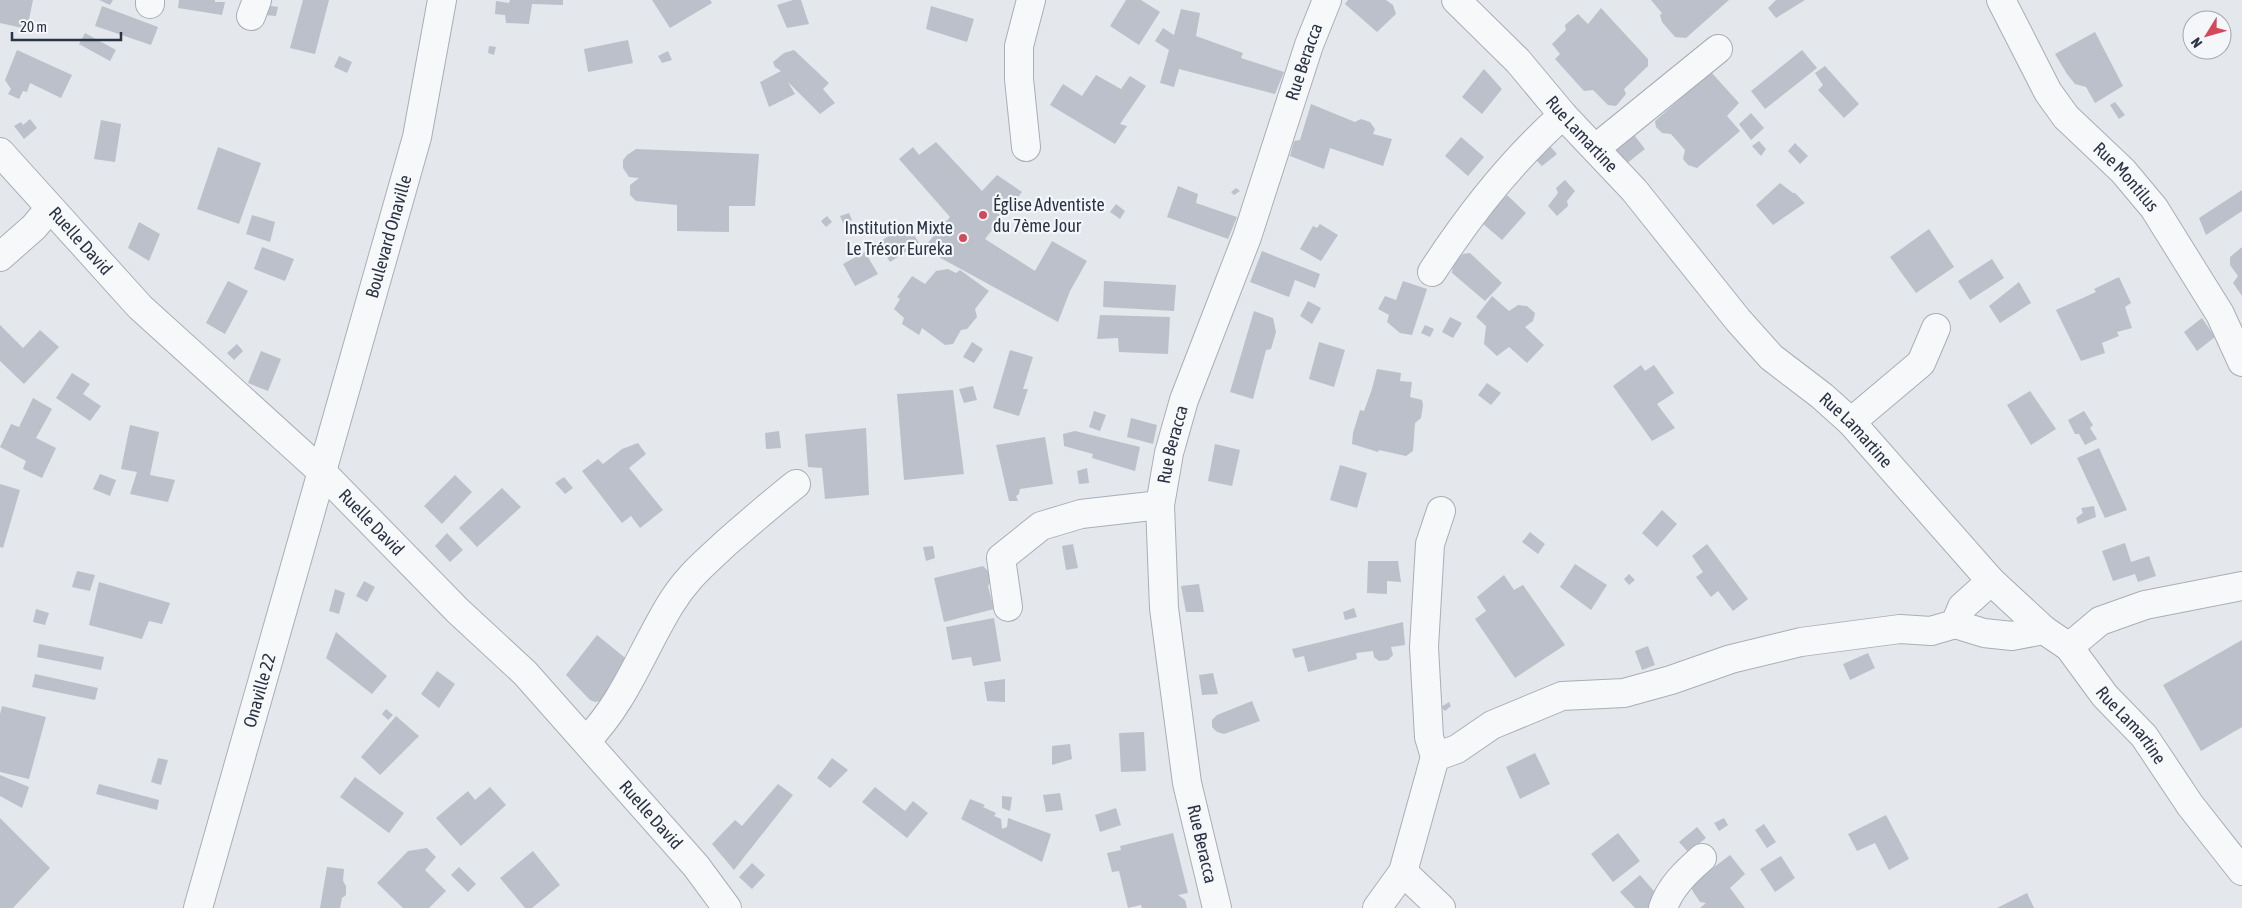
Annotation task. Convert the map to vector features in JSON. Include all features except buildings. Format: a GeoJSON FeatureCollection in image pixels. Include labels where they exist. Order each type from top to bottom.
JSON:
{"type":"FeatureCollection","features":[{"type":"Feature","properties":{"kind":"street","name":"Boulevard Onaville"},"geometry":{"type":"LineString","coordinates":[[322,472],[417,136],[442,0]]}},
{"type":"Feature","properties":{"kind":"street"},"geometry":{"type":"LineString","coordinates":[[1026,148],[1019,79],[1020,46],[1031,0]]}},
{"type":"Feature","properties":{"kind":"street","name":"Rue Beracca"},"geometry":{"type":"LineString","coordinates":[[1217,908],[1187,783],[1164,608],[1160,505],[1169,453],[1184,400],[1247,237],[1309,45],[1327,0]]}},
{"type":"Feature","properties":{"kind":"street","name":"Rue Lamartine"},"geometry":{"type":"LineString","coordinates":[[1456,0],[1518,61],[1563,115],[1634,190],[1738,320],[1771,357],[1822,396],[1851,422],[1991,581],[2044,630],[2069,647],[2104,696],[2144,736],[2190,805],[2242,871]]}},
{"type":"Feature","properties":{"kind":"street","name":"Rue Montilus"},"geometry":{"type":"LineString","coordinates":[[2001,0],[2048,92],[2066,117],[2123,171],[2154,208],[2220,314],[2242,362]]}},
{"type":"Feature","properties":{"kind":"street"},"geometry":{"type":"LineString","coordinates":[[1596,148],[1718,49]]}},
{"type":"Feature","properties":{"kind":"street"},"geometry":{"type":"LineString","coordinates":[[1432,272],[1454,237],[1518,159],[1563,115]]}},
{"type":"Feature","properties":{"kind":"street","name":"Ruelle David"},"geometry":{"type":"LineString","coordinates":[[0,152],[140,306],[322,472],[458,611],[525,672],[696,866],[727,908]]}},
{"type":"Feature","properties":{"kind":"street"},"geometry":{"type":"LineString","coordinates":[[0,257],[34,227],[50,208]]}},
{"type":"Feature","properties":{"kind":"street"},"geometry":{"type":"LineString","coordinates":[[1851,422],[1922,363],[1936,328]]}},
{"type":"Feature","properties":{"kind":"street","name":"Onaville 22"},"geometry":{"type":"LineString","coordinates":[[198,908],[322,472]]}},
{"type":"Feature","properties":{"kind":"street"},"geometry":{"type":"LineString","coordinates":[[586,741],[600,727],[618,701],[670,604],[691,574],[740,530],[796,484]]}},
{"type":"Feature","properties":{"kind":"street"},"geometry":{"type":"LineString","coordinates":[[1008,607],[1002,558],[1010,549],[1041,526],[1082,514],[1160,505]]}},
{"type":"Feature","properties":{"kind":"street"},"geometry":{"type":"LineString","coordinates":[[1377,908],[1402,872],[1436,757],[1429,737],[1424,647],[1430,544],[1441,511]]}},
{"type":"Feature","properties":{"kind":"street"},"geometry":{"type":"LineString","coordinates":[[1955,624],[1962,607],[1991,581]]}},
{"type":"Feature","properties":{"kind":"street"},"geometry":{"type":"LineString","coordinates":[[2069,647],[2100,621],[2145,605],[2242,586]]}},
{"type":"Feature","properties":{"kind":"street"},"geometry":{"type":"LineString","coordinates":[[1436,757],[1456,749],[1492,725],[1562,696],[1624,693],[1671,680],[1731,659],[1801,642],[1900,629],[1931,631],[1955,624],[1984,633],[2012,636],[2044,630]]}},
{"type":"Feature","properties":{"kind":"street"},"geometry":{"type":"LineString","coordinates":[[1663,908],[1680,877],[1702,858]]}},
{"type":"Feature","properties":{"kind":"street"},"geometry":{"type":"LineString","coordinates":[[1402,872],[1442,908]]}},
{"type":"Feature","properties":{"kind":"place","name":"Église Adventiste du 7ème Jour"},"geometry":{"type":"Point","coordinates":[983,215]}},
{"type":"Feature","properties":{"kind":"place","name":"Institution Mixte Le Trésor Eureka"},"geometry":{"type":"Point","coordinates":[963,238]}}]}
